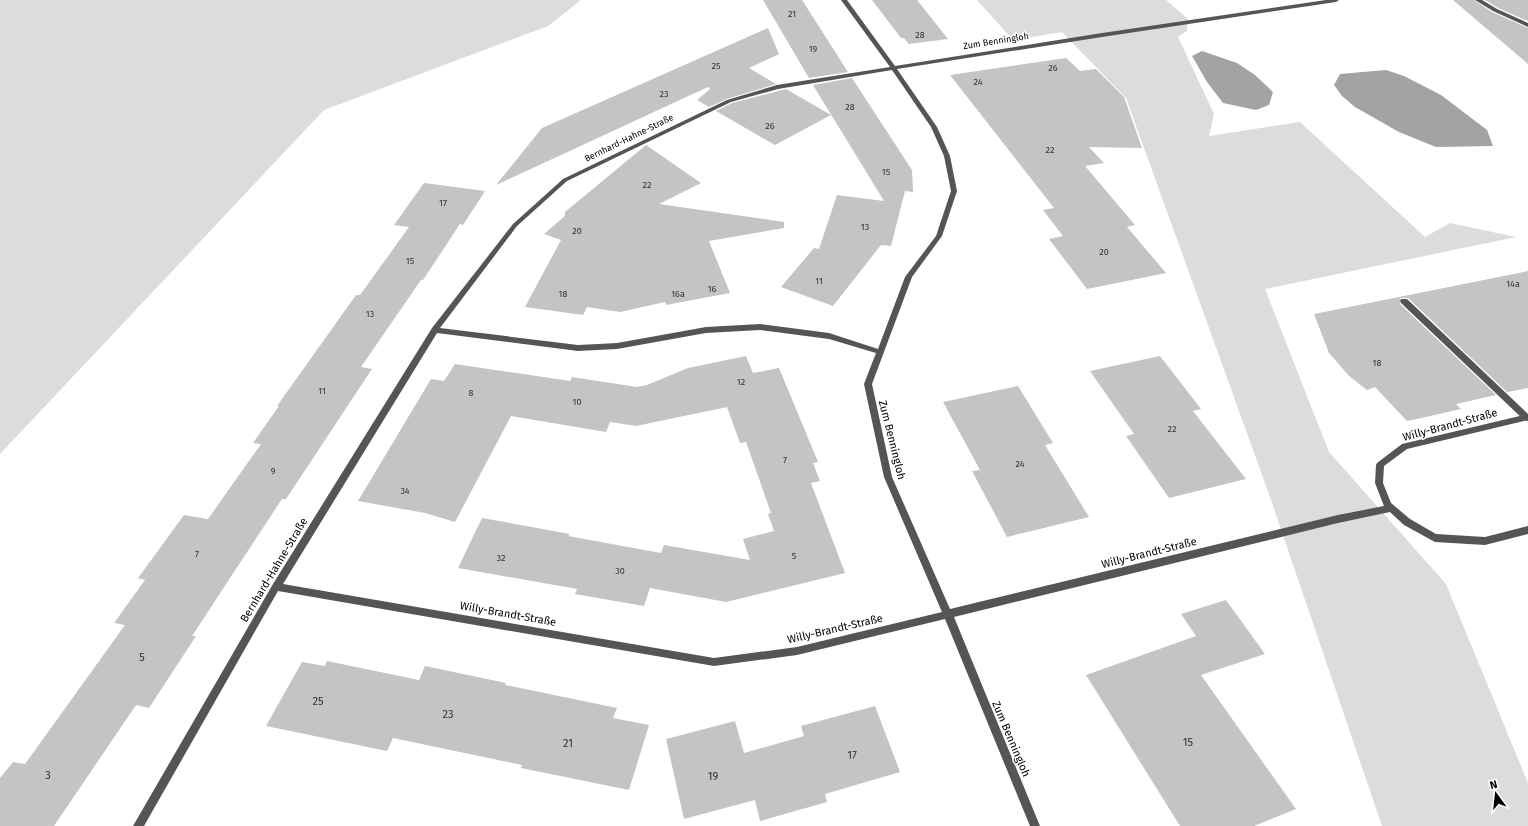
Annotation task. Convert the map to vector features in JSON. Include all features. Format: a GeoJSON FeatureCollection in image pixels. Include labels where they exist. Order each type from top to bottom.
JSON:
{"type":"FeatureCollection","features":[{"type":"Feature","properties":{"kind":"street","name":"Zum Benningloh"},"geometry":{"type":"LineString","coordinates":[[844,0],[934,127],[947,156],[954,191],[939,236],[909,277],[868,384],[888,477],[948,615],[1035,826]]}},
{"type":"Feature","properties":{"kind":"street","name":"Zum Benningloh"},"geometry":{"type":"LineString","coordinates":[[893,68],[1336,0]]}},
{"type":"Feature","properties":{"kind":"street"},"geometry":{"type":"LineString","coordinates":[[1478,0],[1495,10],[1528,25]]}},
{"type":"Feature","properties":{"kind":"street","name":"Bernhard-Hahne-Straße"},"geometry":{"type":"LineString","coordinates":[[138,826],[276,587],[435,330],[515,225],[565,180],[729,101],[777,87],[893,68]]}},
{"type":"Feature","properties":{"kind":"street"},"geometry":{"type":"LineString","coordinates":[[1404,301],[1527,417]]}},
{"type":"Feature","properties":{"kind":"street"},"geometry":{"type":"LineString","coordinates":[[435,330],[578,348],[617,346],[706,330],[760,327],[829,336],[880,352]]}},
{"type":"Feature","properties":{"kind":"street","name":"Willy-Brandt-Straße"},"geometry":{"type":"LineString","coordinates":[[1527,417],[1405,446],[1380,465],[1378,483],[1388,505],[1406,522],[1435,538],[1485,541],[1528,530]]}},
{"type":"Feature","properties":{"kind":"street","name":"Willy-Brandt-Straße"},"geometry":{"type":"LineString","coordinates":[[276,587],[714,662],[797,651],[1338,519],[1392,508]]}},
{"type":"Feature","properties":{"kind":"shaded area"},"geometry":{"type":"Polygon","coordinates":[[[0,0],[581,0],[548,26],[324,110],[0,454],[0,0]]]}},
{"type":"Feature","properties":{"kind":"shaded area"},"geometry":{"type":"Polygon","coordinates":[[[977,0],[1166,0],[1188,19],[1187,31],[1178,37],[1214,114],[1209,136],[1300,122],[1425,237],[1450,223],[1516,237],[1265,289],[1329,452],[1446,584],[1528,783],[1528,826],[1382,826],[1270,497],[1126,98],[1062,32],[1013,40],[977,0]]]}},
{"type":"Feature","properties":{"kind":"shaded area"},"geometry":{"type":"Polygon","coordinates":[[[1202,51],[1237,63],[1255,75],[1273,92],[1269,105],[1256,110],[1223,103],[1207,82],[1192,56],[1202,51]]]}},
{"type":"Feature","properties":{"kind":"shaded area"},"geometry":{"type":"Polygon","coordinates":[[[1386,70],[1404,76],[1441,95],[1487,130],[1493,146],[1436,147],[1399,132],[1355,107],[1342,96],[1334,85],[1340,74],[1386,70]]]}},
{"type":"Feature","properties":{"kind":"building"},"geometry":{"type":"Polygon","coordinates":[[[763,0],[802,0],[848,72],[809,78],[763,0]]]}},
{"type":"Feature","properties":{"kind":"building"},"geometry":{"type":"Polygon","coordinates":[[[872,0],[917,0],[948,39],[909,44],[904,38],[901,38],[872,0]]]}},
{"type":"Feature","properties":{"kind":"building"},"geometry":{"type":"Polygon","coordinates":[[[1453,0],[1474,0],[1492,12],[1528,28],[1528,64],[1453,0]]]}},
{"type":"Feature","properties":{"kind":"building"},"geometry":{"type":"Polygon","coordinates":[[[1485,0],[1528,0],[1528,21],[1498,8],[1485,0]]]}},
{"type":"Feature","properties":{"kind":"building"},"geometry":{"type":"Polygon","coordinates":[[[768,28],[779,54],[749,68],[776,84],[727,99],[709,107],[697,100],[710,89],[708,87],[496,185],[542,128],[768,28]]]}},
{"type":"Feature","properties":{"kind":"building"},"geometry":{"type":"Polygon","coordinates":[[[1066,58],[1080,71],[1096,69],[1124,97],[1142,148],[1089,147],[1104,163],[1085,166],[1135,225],[1127,227],[1166,273],[1087,289],[1049,239],[1063,236],[1043,210],[1054,208],[950,75],[1066,58]]]}},
{"type":"Feature","properties":{"kind":"building"},"geometry":{"type":"Polygon","coordinates":[[[852,78],[912,170],[913,192],[905,191],[891,246],[881,245],[833,306],[781,287],[814,248],[819,249],[837,195],[884,201],[813,85],[852,78]]]}},
{"type":"Feature","properties":{"kind":"building"},"geometry":{"type":"Polygon","coordinates":[[[786,89],[831,115],[775,145],[716,111],[732,103],[786,89]]]}},
{"type":"Feature","properties":{"kind":"building"},"geometry":{"type":"Polygon","coordinates":[[[646,145],[701,183],[659,204],[784,222],[784,228],[709,241],[730,293],[666,305],[665,302],[620,312],[587,307],[583,315],[525,307],[561,240],[544,234],[565,216],[565,212],[646,145]]]}},
{"type":"Feature","properties":{"kind":"building"},"geometry":{"type":"Polygon","coordinates":[[[424,183],[485,191],[463,225],[460,224],[423,280],[421,280],[361,367],[372,369],[286,499],[282,499],[192,636],[196,636],[149,708],[136,705],[54,826],[0,826],[0,778],[13,762],[25,764],[125,625],[114,623],[145,580],[138,578],[184,515],[208,519],[261,444],[253,443],[279,406],[277,406],[356,295],[360,295],[409,227],[394,225],[424,183]]]}},
{"type":"Feature","properties":{"kind":"building"},"geometry":{"type":"Polygon","coordinates":[[[1528,271],[1528,388],[1507,392],[1408,298],[1400,298],[1400,304],[1496,395],[1456,404],[1461,409],[1407,421],[1375,387],[1367,390],[1349,376],[1329,353],[1314,314],[1528,271]]]}},
{"type":"Feature","properties":{"kind":"building"},"geometry":{"type":"Polygon","coordinates":[[[746,356],[753,373],[779,368],[818,462],[813,463],[820,481],[811,483],[845,573],[726,602],[650,588],[644,606],[575,594],[577,589],[458,568],[482,518],[661,553],[664,545],[750,560],[743,539],[774,531],[768,514],[771,513],[746,442],[740,443],[727,407],[636,426],[610,422],[606,432],[511,416],[455,522],[425,513],[358,501],[431,379],[444,381],[455,364],[570,381],[572,377],[637,387],[647,385],[688,368],[746,356]]]}},
{"type":"Feature","properties":{"kind":"building"},"geometry":{"type":"Polygon","coordinates":[[[1160,356],[1201,409],[1193,411],[1246,479],[1169,498],[1126,436],[1134,434],[1090,371],[1160,356]]]}},
{"type":"Feature","properties":{"kind":"building"},"geometry":{"type":"Polygon","coordinates":[[[1018,386],[1053,443],[1045,445],[1089,517],[1007,537],[972,471],[980,470],[943,402],[1018,386]]]}},
{"type":"Feature","properties":{"kind":"building"},"geometry":{"type":"Polygon","coordinates":[[[1226,600],[1265,654],[1201,675],[1296,809],[1254,826],[1180,826],[1086,675],[1196,636],[1181,614],[1226,600]]]}},
{"type":"Feature","properties":{"kind":"building"},"geometry":{"type":"Polygon","coordinates":[[[327,661],[419,680],[425,666],[506,683],[505,685],[617,708],[613,718],[649,725],[629,790],[521,768],[522,765],[393,738],[387,751],[266,726],[302,662],[325,666],[327,661]]]}},
{"type":"Feature","properties":{"kind":"building"},"geometry":{"type":"Polygon","coordinates":[[[875,706],[900,772],[825,794],[827,802],[760,821],[755,800],[684,819],[666,739],[735,721],[744,753],[804,736],[801,726],[875,706]]]}}]}
